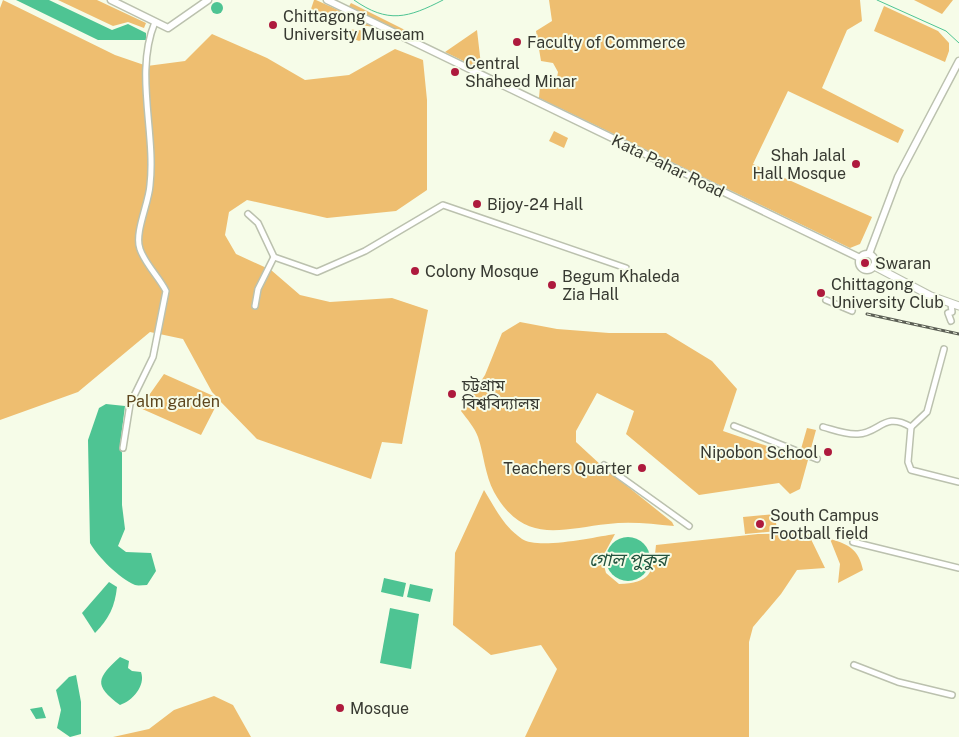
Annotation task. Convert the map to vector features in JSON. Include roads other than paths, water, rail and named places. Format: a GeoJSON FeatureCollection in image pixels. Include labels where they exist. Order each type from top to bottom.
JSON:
{"type":"FeatureCollection","features":[{"type":"Feature","properties":{"kind":"main road"},"geometry":{"type":"LineString","coordinates":[[874,266],[955,305]]}},
{"type":"Feature","properties":{"kind":"street"},"geometry":{"type":"LineString","coordinates":[[111,0],[168,28],[208,0]]}},
{"type":"Feature","properties":{"kind":"street","name":"Kata Pahar Road"},"geometry":{"type":"LineString","coordinates":[[326,0],[437,52],[489,80],[851,254]]}},
{"type":"Feature","properties":{"kind":"street"},"geometry":{"type":"LineString","coordinates":[[124,448],[130,404],[153,357],[166,291],[139,248],[140,229],[150,191],[152,172],[147,58],[149,38],[155,22]]}},
{"type":"Feature","properties":{"kind":"street"},"geometry":{"type":"LineString","coordinates":[[869,254],[898,177],[959,62]]}},
{"type":"Feature","properties":{"kind":"street","name":"Kata Pahar Road"},"geometry":{"type":"LineString","coordinates":[[577,122],[860,258]]}},
{"type":"Feature","properties":{"kind":"street"},"geometry":{"type":"LineString","coordinates":[[248,214],[258,223],[274,257],[317,272],[365,251],[443,205],[626,268]]}},
{"type":"Feature","properties":{"kind":"street"},"geometry":{"type":"LineString","coordinates":[[865,254],[869,254],[875,259],[874,266],[869,270],[864,269],[859,263],[860,258],[865,254]]}},
{"type":"Feature","properties":{"kind":"street"},"geometry":{"type":"LineString","coordinates":[[255,306],[258,289],[274,257]]}},
{"type":"Feature","properties":{"kind":"street"},"geometry":{"type":"LineString","coordinates":[[826,300],[852,311]]}},
{"type":"Feature","properties":{"kind":"street"},"geometry":{"type":"LineString","coordinates":[[951,320],[948,313],[952,312],[955,305]]}},
{"type":"Feature","properties":{"kind":"street"},"geometry":{"type":"LineString","coordinates":[[944,349],[927,412],[911,427],[908,462],[911,470],[959,482]]}},
{"type":"Feature","properties":{"kind":"street"},"geometry":{"type":"LineString","coordinates":[[823,427],[859,434],[885,422],[899,422],[911,427]]}},
{"type":"Feature","properties":{"kind":"street"},"geometry":{"type":"LineString","coordinates":[[734,426],[818,459]]}},
{"type":"Feature","properties":{"kind":"street"},"geometry":{"type":"LineString","coordinates":[[604,465],[689,526]]}},
{"type":"Feature","properties":{"kind":"street"},"geometry":{"type":"LineString","coordinates":[[853,542],[959,568]]}},
{"type":"Feature","properties":{"kind":"street"},"geometry":{"type":"LineString","coordinates":[[854,665],[898,682],[952,695]]}},
{"type":"Feature","properties":{"kind":"water"},"geometry":{"type":"Polygon","coordinates":[[[16,0],[49,0],[112,30],[128,24],[146,33],[146,40],[98,40],[16,0]]]}},
{"type":"Feature","properties":{"kind":"water"},"geometry":{"type":"Polygon","coordinates":[[[215,2],[219,2],[223,8],[219,14],[215,14],[211,10],[211,6],[215,2]]]}},
{"type":"Feature","properties":{"kind":"water"},"geometry":{"type":"Polygon","coordinates":[[[106,404],[125,406],[120,445],[122,453],[122,505],[125,529],[118,546],[126,552],[151,553],[156,571],[147,585],[135,585],[122,577],[104,561],[90,543],[88,440],[99,408],[106,404]]]}},
{"type":"Feature","properties":{"kind":"water","name":"গোল পুকুর"},"geometry":{"type":"Polygon","coordinates":[[[632,537],[644,543],[649,550],[649,568],[644,575],[637,580],[624,581],[616,578],[609,571],[606,555],[609,547],[616,540],[632,537]]]}},
{"type":"Feature","properties":{"kind":"water"},"geometry":{"type":"Polygon","coordinates":[[[384,578],[406,583],[403,597],[381,592],[384,578]]]}},
{"type":"Feature","properties":{"kind":"water"},"geometry":{"type":"Polygon","coordinates":[[[109,582],[117,587],[115,600],[108,617],[95,633],[82,613],[109,582]]]}},
{"type":"Feature","properties":{"kind":"water"},"geometry":{"type":"Polygon","coordinates":[[[410,584],[433,589],[430,602],[407,597],[410,584]]]}},
{"type":"Feature","properties":{"kind":"water"},"geometry":{"type":"Polygon","coordinates":[[[390,608],[419,614],[411,669],[380,663],[390,608]]]}},
{"type":"Feature","properties":{"kind":"water"},"geometry":{"type":"Polygon","coordinates":[[[120,657],[129,661],[128,668],[132,671],[141,672],[142,682],[137,692],[120,705],[105,692],[101,681],[106,671],[120,657]]]}},
{"type":"Feature","properties":{"kind":"water"},"geometry":{"type":"Polygon","coordinates":[[[76,675],[81,702],[81,734],[70,737],[57,728],[61,710],[56,690],[69,677],[76,675]]]}},
{"type":"Feature","properties":{"kind":"water"},"geometry":{"type":"Polygon","coordinates":[[[42,707],[46,718],[36,719],[30,709],[42,707]]]}},
{"type":"Feature","properties":{"kind":"waterway"},"geometry":{"type":"LineString","coordinates":[[354,0],[377,13],[398,16],[419,11],[443,0]]}},
{"type":"Feature","properties":{"kind":"waterway"},"geometry":{"type":"LineString","coordinates":[[877,0],[946,31],[959,43]]}},
{"type":"Feature","properties":{"kind":"railway"},"geometry":{"type":"LineString","coordinates":[[867,314],[959,334]]}},
{"type":"Feature","properties":{"kind":"place","name":"Chittagong University Museam"},"geometry":{"type":"Point","coordinates":[273,25]}},
{"type":"Feature","properties":{"kind":"place","name":"Faculty of Commerce"},"geometry":{"type":"Point","coordinates":[517,42]}},
{"type":"Feature","properties":{"kind":"place","name":"Central Shaheed Minar"},"geometry":{"type":"Point","coordinates":[455,72]}},
{"type":"Feature","properties":{"kind":"place","name":"Shah Jalal Hall Mosque"},"geometry":{"type":"Point","coordinates":[856,164]}},
{"type":"Feature","properties":{"kind":"place","name":"Bijoy-24 Hall"},"geometry":{"type":"Point","coordinates":[477,204]}},
{"type":"Feature","properties":{"kind":"place","name":"Swaran"},"geometry":{"type":"Point","coordinates":[865,263]}},
{"type":"Feature","properties":{"kind":"place","name":"Colony Mosque"},"geometry":{"type":"Point","coordinates":[415,271]}},
{"type":"Feature","properties":{"kind":"place","name":"Begum Khaleda Zia Hall"},"geometry":{"type":"Point","coordinates":[552,285]}},
{"type":"Feature","properties":{"kind":"place","name":"Chittagong University Club"},"geometry":{"type":"Point","coordinates":[821,293]}},
{"type":"Feature","properties":{"kind":"place","name":"চট্টগ্রাম বিশ্ববিদ্যালয়"},"geometry":{"type":"Point","coordinates":[452,394]}},
{"type":"Feature","properties":{"kind":"place","name":"Nipobon School"},"geometry":{"type":"Point","coordinates":[828,452]}},
{"type":"Feature","properties":{"kind":"place","name":"Teachers Quarter"},"geometry":{"type":"Point","coordinates":[642,468]}},
{"type":"Feature","properties":{"kind":"place","name":"South Campus Football field"},"geometry":{"type":"Point","coordinates":[760,524]}},
{"type":"Feature","properties":{"kind":"place","name":"Mosque"},"geometry":{"type":"Point","coordinates":[340,708]}},
{"type":"Feature","properties":{"kind":"park label","name":"Palm garden"},"geometry":{"type":"Point","coordinates":[173,401]}}]}
